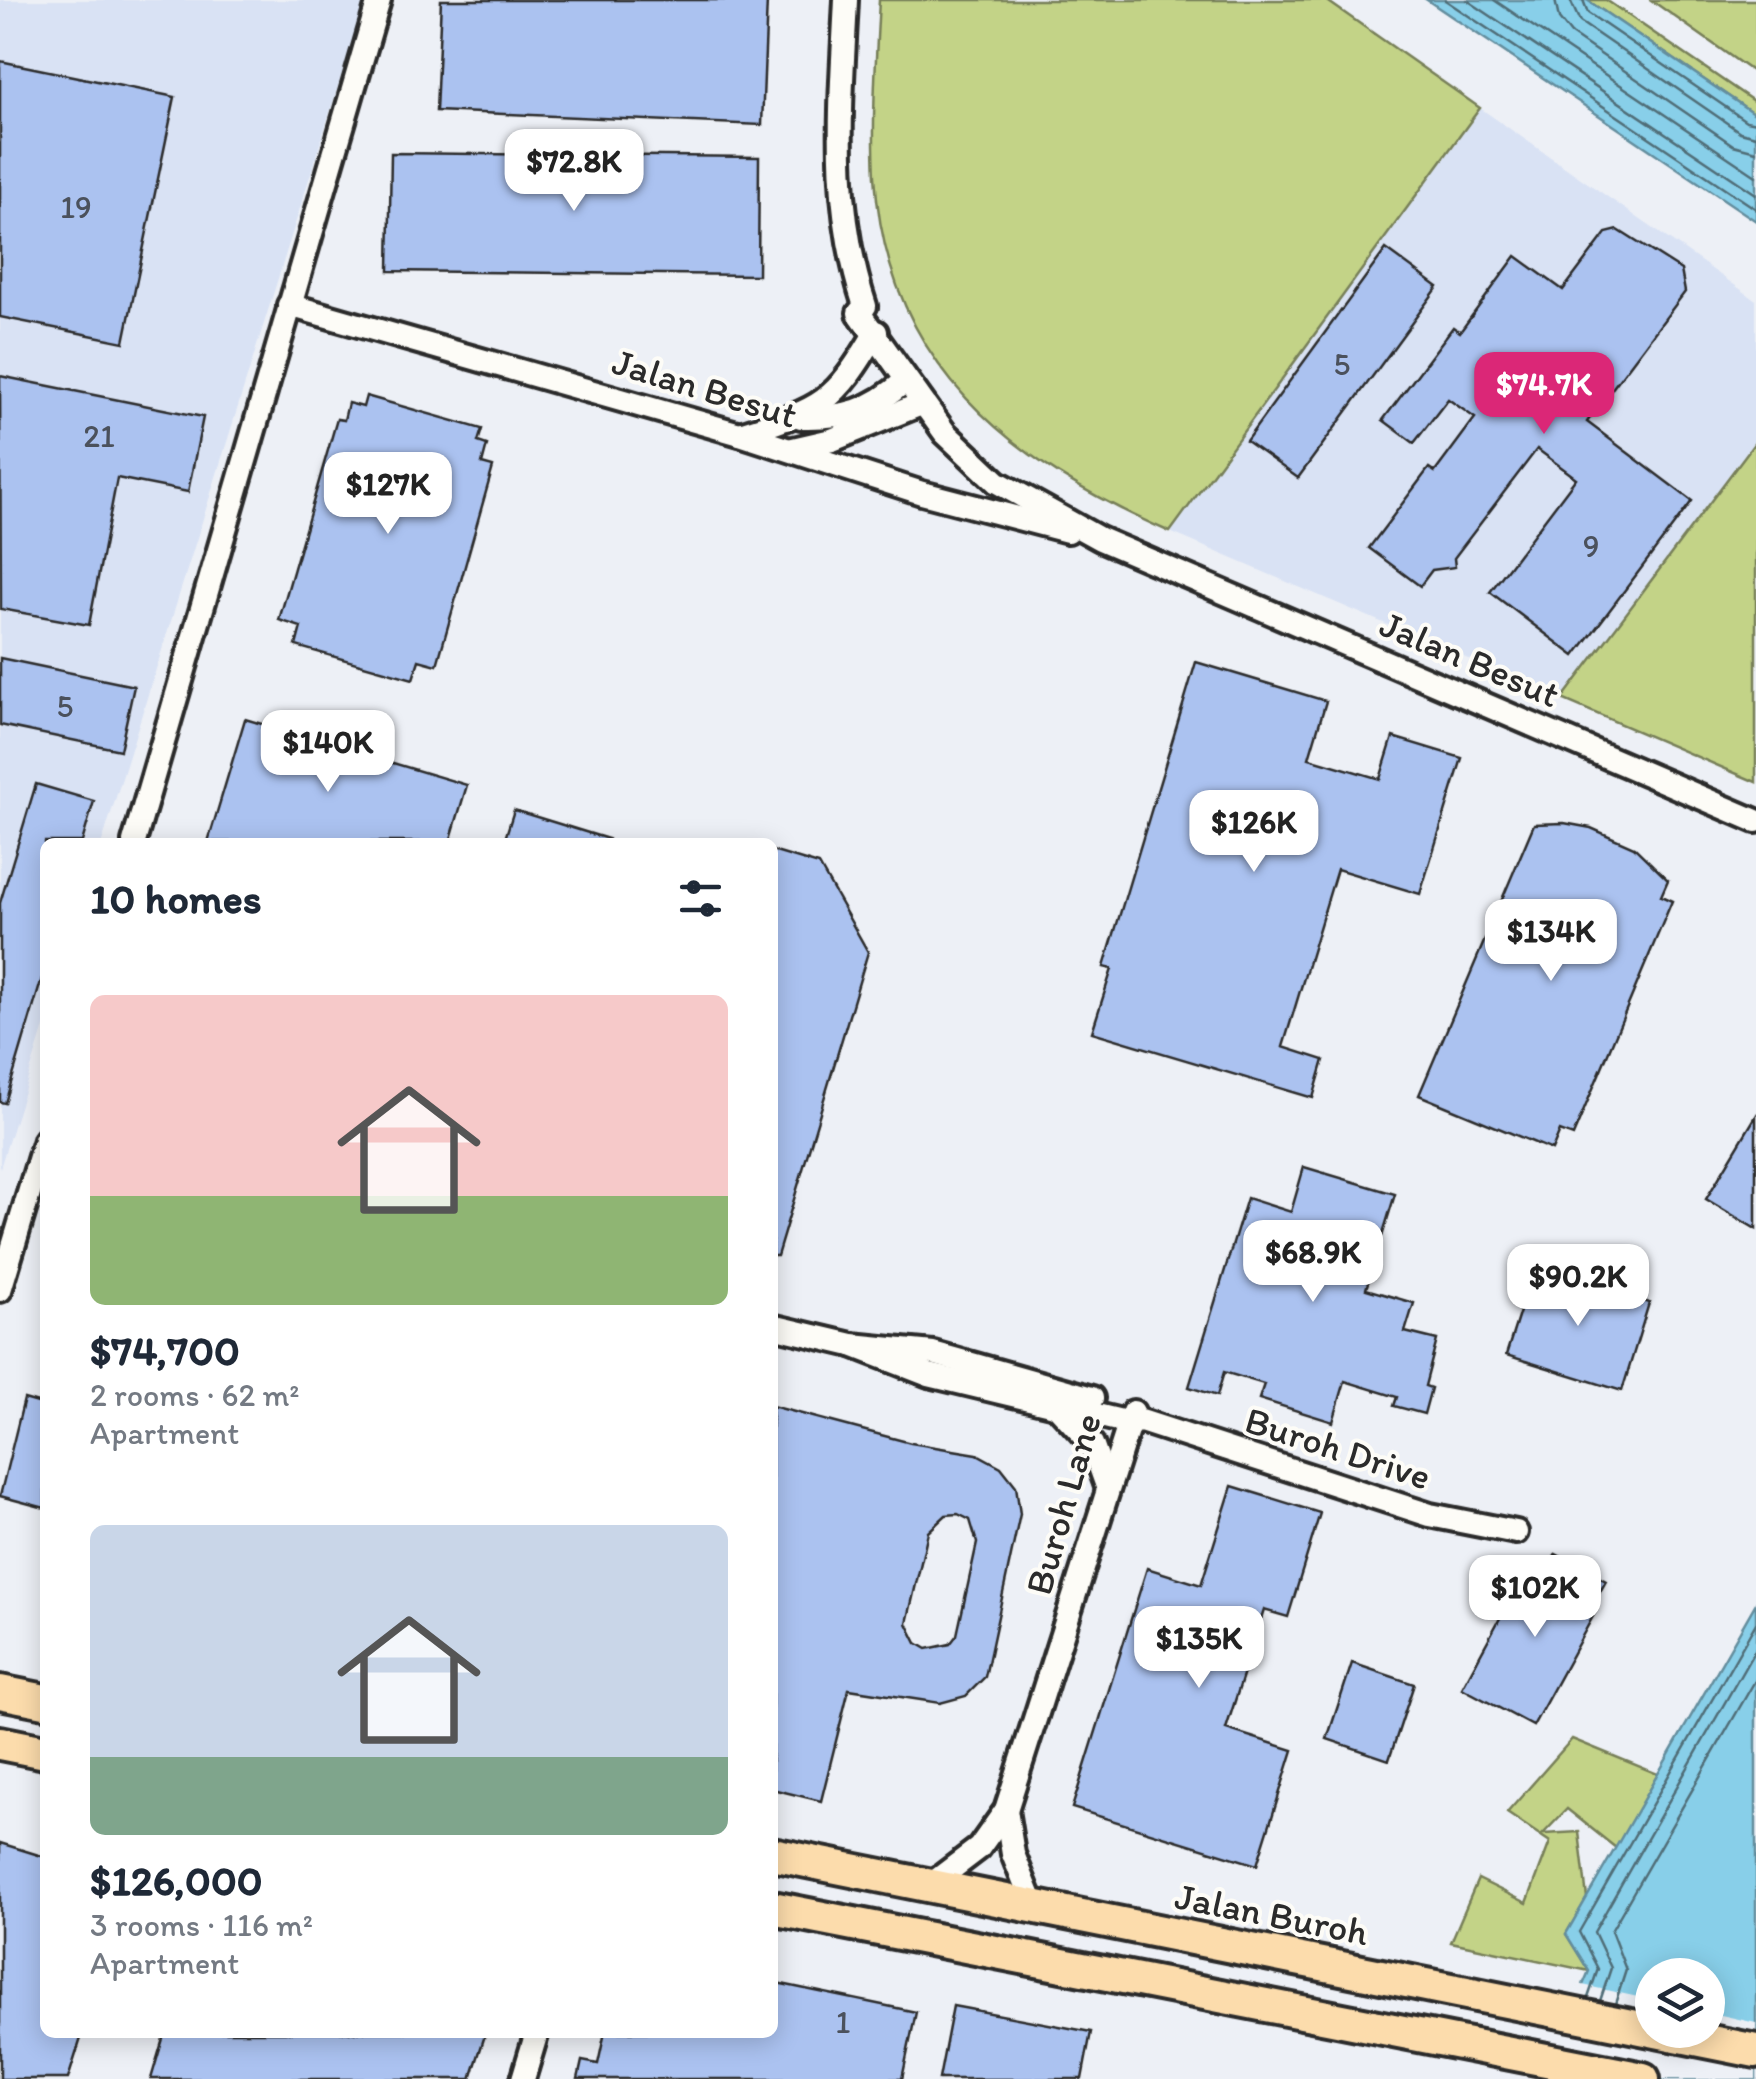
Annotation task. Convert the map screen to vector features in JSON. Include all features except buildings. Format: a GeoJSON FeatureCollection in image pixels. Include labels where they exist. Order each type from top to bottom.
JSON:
{"type":"FeatureCollection","features":[{"type":"Feature","properties":{"kind":"highway"},"geometry":{"type":"LineString","coordinates":[[0,1692],[40,1700]]}},
{"type":"Feature","properties":{"kind":"highway"},"geometry":{"type":"LineString","coordinates":[[0,1743],[40,1751]]}},
{"type":"Feature","properties":{"kind":"highway","name":"Jalan Buroh"},"geometry":{"type":"LineString","coordinates":[[778,1855],[1756,2051]]}},
{"type":"Feature","properties":{"kind":"highway"},"geometry":{"type":"LineString","coordinates":[[778,1909],[1643,2079]]}},
{"type":"Feature","properties":{"kind":"street"},"geometry":{"type":"LineString","coordinates":[[135,838],[379,0]]}},
{"type":"Feature","properties":{"kind":"street","name":"Jalan Besut"},"geometry":{"type":"LineString","coordinates":[[846,0],[840,188],[847,251],[866,306],[859,313],[876,332],[921,404],[996,482],[1100,539],[1756,821]]}},
{"type":"Feature","properties":{"kind":"street","name":"Jalan Besut"},"geometry":{"type":"LineString","coordinates":[[289,305],[740,434],[922,493],[1100,539]]}},
{"type":"Feature","properties":{"kind":"street"},"geometry":{"type":"LineString","coordinates":[[740,434],[822,403],[848,381],[876,332]]}},
{"type":"Feature","properties":{"kind":"street"},"geometry":{"type":"LineString","coordinates":[[792,417],[839,418],[866,410],[905,381]]}},
{"type":"Feature","properties":{"kind":"street"},"geometry":{"type":"LineString","coordinates":[[790,450],[832,440],[921,404]]}},
{"type":"Feature","properties":{"kind":"street"},"geometry":{"type":"LineString","coordinates":[[0,1290],[40,1161]]}},
{"type":"Feature","properties":{"kind":"street"},"geometry":{"type":"LineString","coordinates":[[778,1327],[931,1364]]}},
{"type":"Feature","properties":{"kind":"street","name":"Buroh Lane"},"geometry":{"type":"LineString","coordinates":[[931,1364],[1054,1403]]}},
{"type":"Feature","properties":{"kind":"street","name":"Buroh Lane"},"geometry":{"type":"LineString","coordinates":[[929,1886],[979,1848],[1006,1810],[1108,1489],[1135,1419],[931,1364]]}},
{"type":"Feature","properties":{"kind":"street"},"geometry":{"type":"LineString","coordinates":[[1054,1403],[1092,1444],[1108,1489]]}},
{"type":"Feature","properties":{"kind":"street","name":"Buroh Drive"},"geometry":{"type":"LineString","coordinates":[[1054,1403],[1135,1419],[1430,1515],[1516,1532]]}},
{"type":"Feature","properties":{"kind":"street","name":"Buroh Lane"},"geometry":{"type":"LineString","coordinates":[[1006,1810],[1015,1859],[1034,1907]]}},
{"type":"Feature","properties":{"kind":"street"},"geometry":{"type":"LineString","coordinates":[[523,2079],[535,2038]]}},
{"type":"Feature","properties":{"kind":"shaded area"},"geometry":{"type":"Polygon","coordinates":[[[0,0],[365,0],[103,838],[40,838],[40,1040],[0,1168],[0,0]]]}},
{"type":"Feature","properties":{"kind":"shaded area"},"geometry":{"type":"Polygon","coordinates":[[[1480,108],[1756,300],[1756,441],[1562,699],[1170,532],[1480,108]]]}},
{"type":"Feature","properties":{"kind":"green space"},"geometry":{"type":"Polygon","coordinates":[[[879,0],[1326,0],[1480,108],[1170,532],[1058,473],[1009,438],[967,399],[931,353],[903,302],[884,243],[875,176],[879,0]]]}},
{"type":"Feature","properties":{"kind":"green space"},"geometry":{"type":"Polygon","coordinates":[[[1587,0],[1606,0],[1756,103],[1756,115],[1587,0]]]}},
{"type":"Feature","properties":{"kind":"green space"},"geometry":{"type":"Polygon","coordinates":[[[1651,0],[1756,0],[1756,74],[1651,0]]]}},
{"type":"Feature","properties":{"kind":"green space"},"geometry":{"type":"Polygon","coordinates":[[[1756,441],[1756,782],[1562,699],[1756,441]]]}},
{"type":"Feature","properties":{"kind":"green space"},"geometry":{"type":"Polygon","coordinates":[[[1572,1739],[1658,1774],[1616,1848],[1567,1809],[1543,1834],[1579,1832],[1587,1898],[1566,1934],[1589,1971],[1451,1942],[1478,1879],[1527,1903],[1550,1842],[1507,1813],[1572,1739]]]}},
{"type":"Feature","properties":{"kind":"water"},"geometry":{"type":"Polygon","coordinates":[[[1427,0],[1587,0],[1756,115],[1756,221],[1427,0]]]}},
{"type":"Feature","properties":{"kind":"water"},"geometry":{"type":"Polygon","coordinates":[[[1756,1603],[1756,2079],[1543,2079],[1589,1971],[1566,1934],[1756,1603]]]}},
{"type":"Feature","properties":{"kind":"pier"},"geometry":{"type":"Polygon","coordinates":[[[1578,1984],[1635,1996],[1635,2048],[1725,2048],[1725,2016],[1756,2023],[1756,2079],[1538,2079],[1578,1984]]]}}]}
